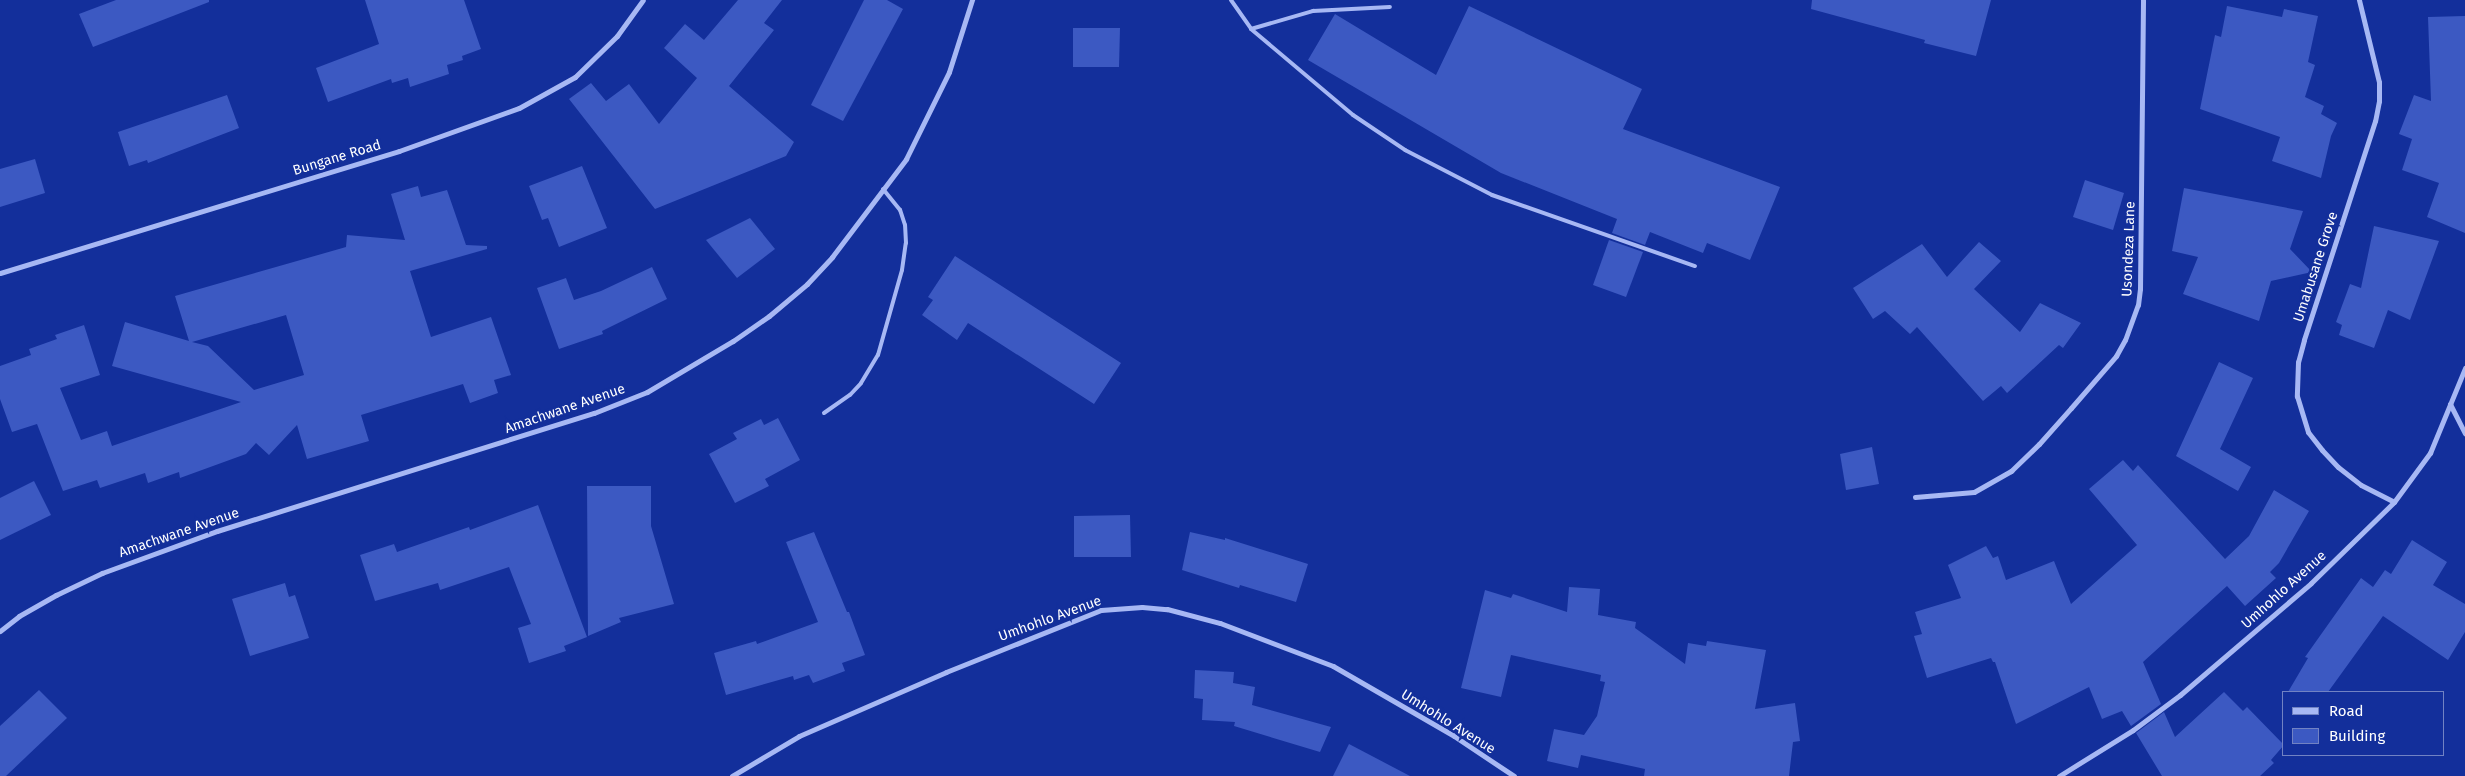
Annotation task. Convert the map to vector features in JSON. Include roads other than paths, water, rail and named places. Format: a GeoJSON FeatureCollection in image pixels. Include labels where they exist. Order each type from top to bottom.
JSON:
{"type":"FeatureCollection","features":[{"type":"Feature","properties":{"kind":"street","name":"Bungane Road"},"geometry":{"type":"LineString","coordinates":[[0,273],[399,151],[519,108],[575,77],[617,36],[643,0]]}},
{"type":"Feature","properties":{"kind":"street","name":"Amachwane Avenue"},"geometry":{"type":"LineString","coordinates":[[0,631],[19,616],[102,572],[217,531],[594,413],[648,392],[733,341],[769,316],[807,284],[832,257],[906,159],[949,72],[972,0]]}},
{"type":"Feature","properties":{"kind":"street","name":"Usondeza Lane"},"geometry":{"type":"LineString","coordinates":[[1915,497],[1974,492],[2011,471],[2040,444],[2072,408],[2116,356],[2125,340],[2138,305],[2140,289],[2143,0]]}},
{"type":"Feature","properties":{"kind":"street","name":"Umabusane Grove"},"geometry":{"type":"LineString","coordinates":[[2359,0],[2379,82],[2379,101],[2375,122],[2304,340],[2297,369],[2297,396],[2308,432],[2338,468],[2361,485],[2394,502]]}},
{"type":"Feature","properties":{"kind":"street","name":"Umhohlo Avenue"},"geometry":{"type":"LineString","coordinates":[[2059,776],[2133,730],[2180,694],[2311,583],[2394,502],[2430,454],[2465,368]]}},
{"type":"Feature","properties":{"kind":"street"},"geometry":{"type":"LineString","coordinates":[[2450,404],[2465,433]]}},
{"type":"Feature","properties":{"kind":"street","name":"Umhohlo Avenue"},"geometry":{"type":"LineString","coordinates":[[732,776],[799,736],[946,672],[1093,613],[1119,608],[1142,607],[1197,616],[1333,666],[1454,736],[1514,776]]}},
{"type":"Feature","properties":{"kind":"lane"},"geometry":{"type":"LineString","coordinates":[[1230,0],[1251,29],[1353,115],[1414,155],[1492,195],[1695,266]]}},
{"type":"Feature","properties":{"kind":"lane"},"geometry":{"type":"LineString","coordinates":[[1251,29],[1313,11],[1390,7]]}},
{"type":"Feature","properties":{"kind":"lane"},"geometry":{"type":"LineString","coordinates":[[824,413],[850,395],[861,383],[878,355],[902,270],[906,243],[905,225],[900,210],[883,189]]}}]}
